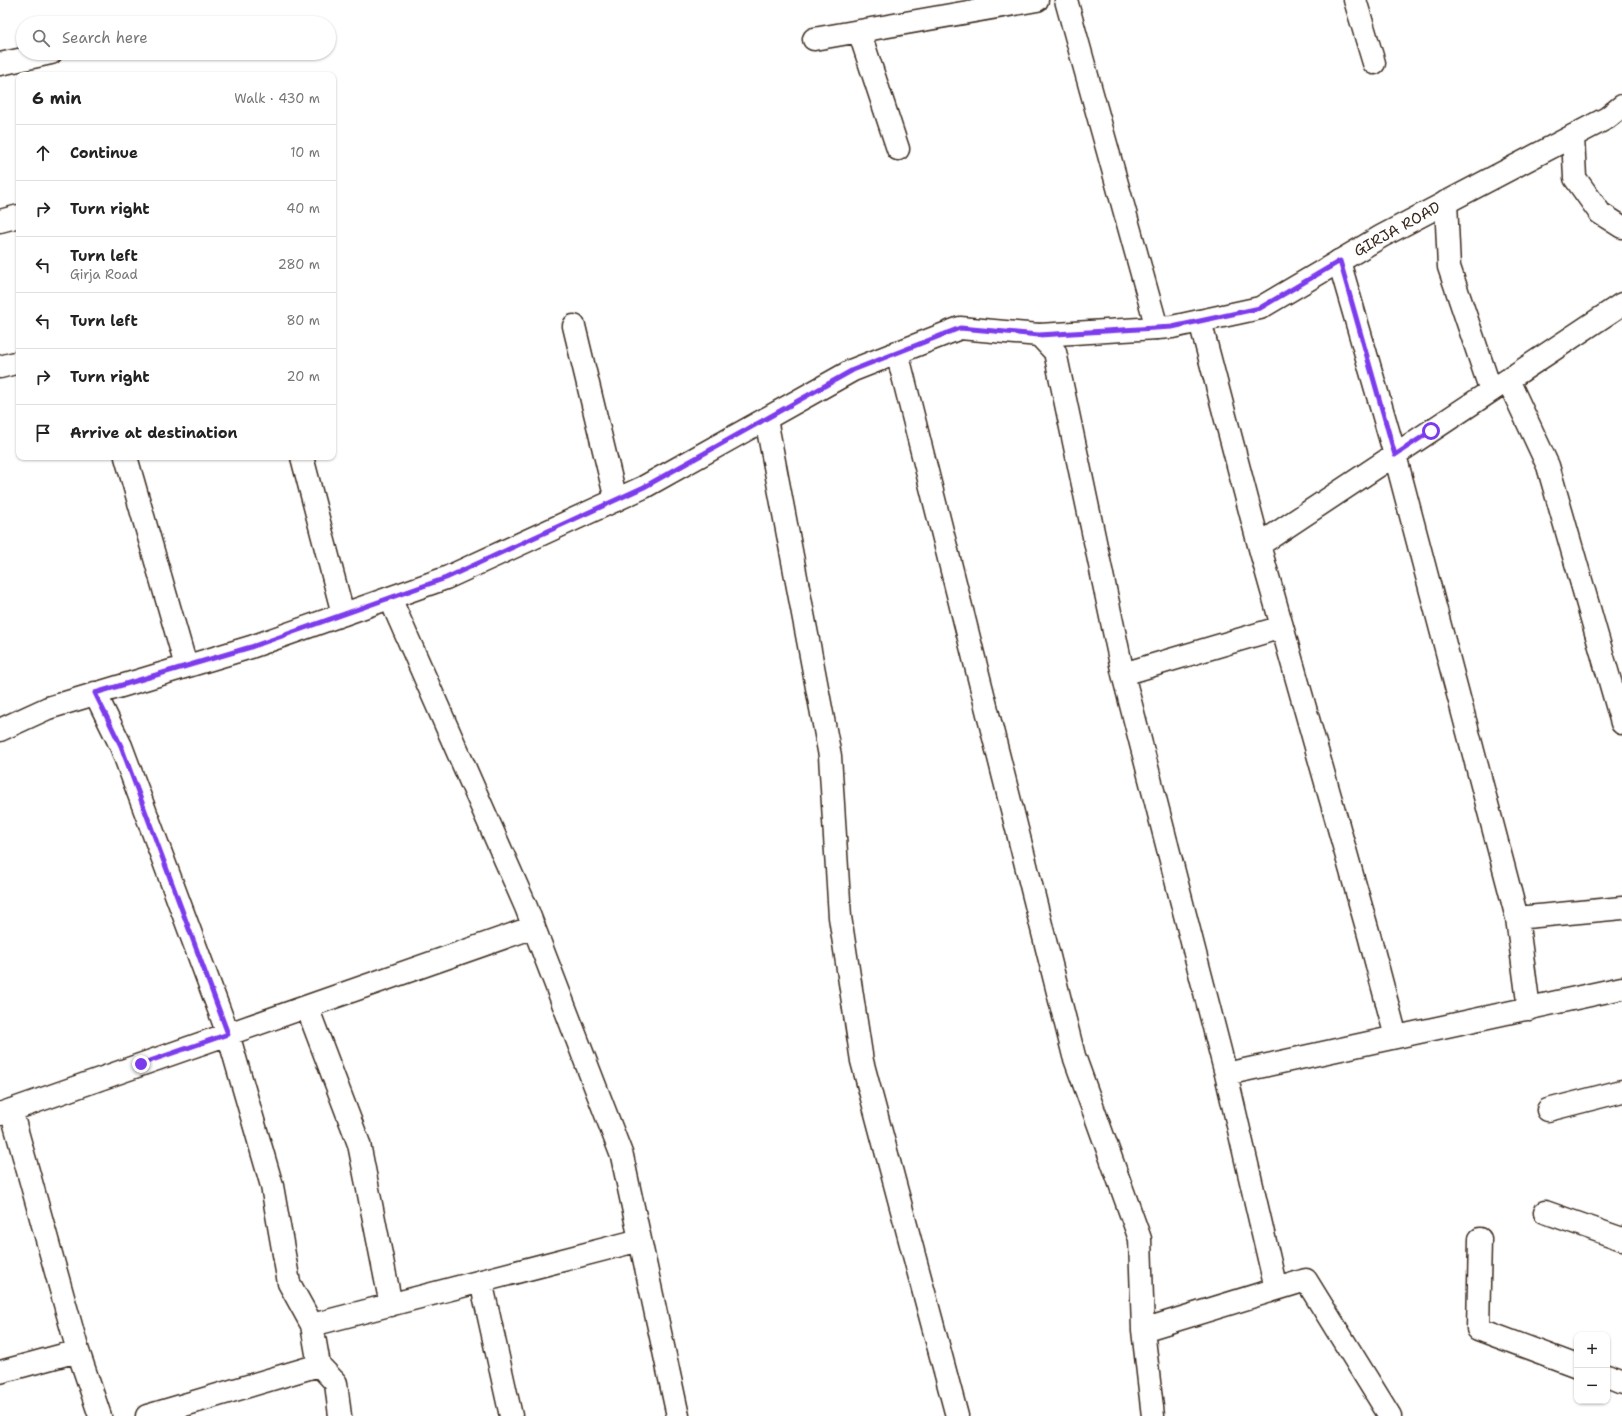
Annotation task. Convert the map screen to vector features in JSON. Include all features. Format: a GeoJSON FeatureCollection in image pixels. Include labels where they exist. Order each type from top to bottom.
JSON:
{"type":"FeatureCollection","features":[{"type":"Feature","properties":{"kind":"street"},"geometry":{"type":"LineString","coordinates":[[814,39],[1038,0]]}},
{"type":"Feature","properties":{"kind":"street"},"geometry":{"type":"LineString","coordinates":[[1066,0],[1157,328]]}},
{"type":"Feature","properties":{"kind":"street"},"geometry":{"type":"LineString","coordinates":[[1355,0],[1374,63]]}},
{"type":"Feature","properties":{"kind":"street"},"geometry":{"type":"LineString","coordinates":[[859,31],[898,149]]}},
{"type":"Feature","properties":{"kind":"street"},"geometry":{"type":"LineString","coordinates":[[0,64],[19,60]]}},
{"type":"Feature","properties":{"kind":"street","name":"GIRJA ROAD"},"geometry":{"type":"LineString","coordinates":[[0,730],[48,708],[251,647],[446,578],[644,487],[853,370],[960,328],[1039,335],[1157,328],[1200,321],[1260,308],[1382,236],[1607,118],[1622,106]]}},
{"type":"Feature","properties":{"kind":"street"},"geometry":{"type":"LineString","coordinates":[[1572,136],[1575,178],[1600,213],[1622,227]]}},
{"type":"Feature","properties":{"kind":"street"},"geometry":{"type":"LineString","coordinates":[[1446,202],[1449,267],[1500,386],[1548,466],[1622,723]]}},
{"type":"Feature","properties":{"kind":"street"},"geometry":{"type":"LineString","coordinates":[[0,221],[16,217]]}},
{"type":"Feature","properties":{"kind":"street"},"geometry":{"type":"LineString","coordinates":[[1340,261],[1395,455],[1517,918],[1529,1009]]}},
{"type":"Feature","properties":{"kind":"street"},"geometry":{"type":"LineString","coordinates":[[1259,545],[1622,304]]}},
{"type":"Feature","properties":{"kind":"street"},"geometry":{"type":"LineString","coordinates":[[1200,321],[1259,545],[1369,935],[1396,1037]]}},
{"type":"Feature","properties":{"kind":"street"},"geometry":{"type":"LineString","coordinates":[[574,326],[616,500]]}},
{"type":"Feature","properties":{"kind":"street"},"geometry":{"type":"LineString","coordinates":[[1039,335],[1055,352],[1123,674],[1226,1074],[1276,1289]]}},
{"type":"Feature","properties":{"kind":"street"},"geometry":{"type":"LineString","coordinates":[[897,352],[1074,1056],[1140,1239],[1143,1330],[1153,1416]]}},
{"type":"Feature","properties":{"kind":"street"},"geometry":{"type":"LineString","coordinates":[[0,367],[16,363]]}},
{"type":"Feature","properties":{"kind":"street"},"geometry":{"type":"LineString","coordinates":[[766,418],[830,756],[840,917],[862,1061],[957,1416]]}},
{"type":"Feature","properties":{"kind":"street"},"geometry":{"type":"LineString","coordinates":[[127,460],[186,666]]}},
{"type":"Feature","properties":{"kind":"street"},"geometry":{"type":"LineString","coordinates":[[303,460],[343,614]]}},
{"type":"Feature","properties":{"kind":"street"},"geometry":{"type":"LineString","coordinates":[[390,598],[534,927],[622,1156],[678,1416]]}},
{"type":"Feature","properties":{"kind":"street"},"geometry":{"type":"LineString","coordinates":[[1123,674],[1282,627]]}},
{"type":"Feature","properties":{"kind":"street"},"geometry":{"type":"LineString","coordinates":[[95,693],[121,746],[228,1034],[272,1186],[289,1283],[312,1325],[319,1365],[336,1383],[340,1416]]}},
{"type":"Feature","properties":{"kind":"street"},"geometry":{"type":"LineString","coordinates":[[1517,918],[1622,908]]}},
{"type":"Feature","properties":{"kind":"street"},"geometry":{"type":"LineString","coordinates":[[100,1416],[78,1351],[6,1112],[534,927]]}},
{"type":"Feature","properties":{"kind":"street"},"geometry":{"type":"LineString","coordinates":[[1226,1074],[1622,988]]}},
{"type":"Feature","properties":{"kind":"street"},"geometry":{"type":"LineString","coordinates":[[307,1007],[358,1144],[391,1305]]}},
{"type":"Feature","properties":{"kind":"street"},"geometry":{"type":"LineString","coordinates":[[1548,1110],[1622,1091]]}},
{"type":"Feature","properties":{"kind":"street"},"geometry":{"type":"LineString","coordinates":[[1545,1212],[1622,1239]]}},
{"type":"Feature","properties":{"kind":"street"},"geometry":{"type":"LineString","coordinates":[[1480,1239],[1478,1328],[1574,1365]]}},
{"type":"Feature","properties":{"kind":"street"},"geometry":{"type":"LineString","coordinates":[[312,1325],[640,1240]]}},
{"type":"Feature","properties":{"kind":"street"},"geometry":{"type":"LineString","coordinates":[[1143,1330],[1306,1280],[1390,1416]]}},
{"type":"Feature","properties":{"kind":"street"},"geometry":{"type":"LineString","coordinates":[[482,1281],[511,1416]]}},
{"type":"Feature","properties":{"kind":"street"},"geometry":{"type":"LineString","coordinates":[[0,1372],[78,1351]]}},
{"type":"Feature","properties":{"kind":"street"},"geometry":{"type":"LineString","coordinates":[[147,1416],[319,1365]]}},
{"type":"Feature","properties":{"kind":"street"},"geometry":{"type":"LineString","coordinates":[[1610,1378],[1622,1383]]}},
{"type":"Feature","properties":{"kind":"route"},"geometry":{"type":"LineString","coordinates":[[141,1064],[228,1034],[121,746],[95,693],[251,647],[446,578],[644,487],[853,370],[960,328],[1039,335],[1172,327],[1260,308],[1340,261],[1395,455],[1431,431]]}}]}
